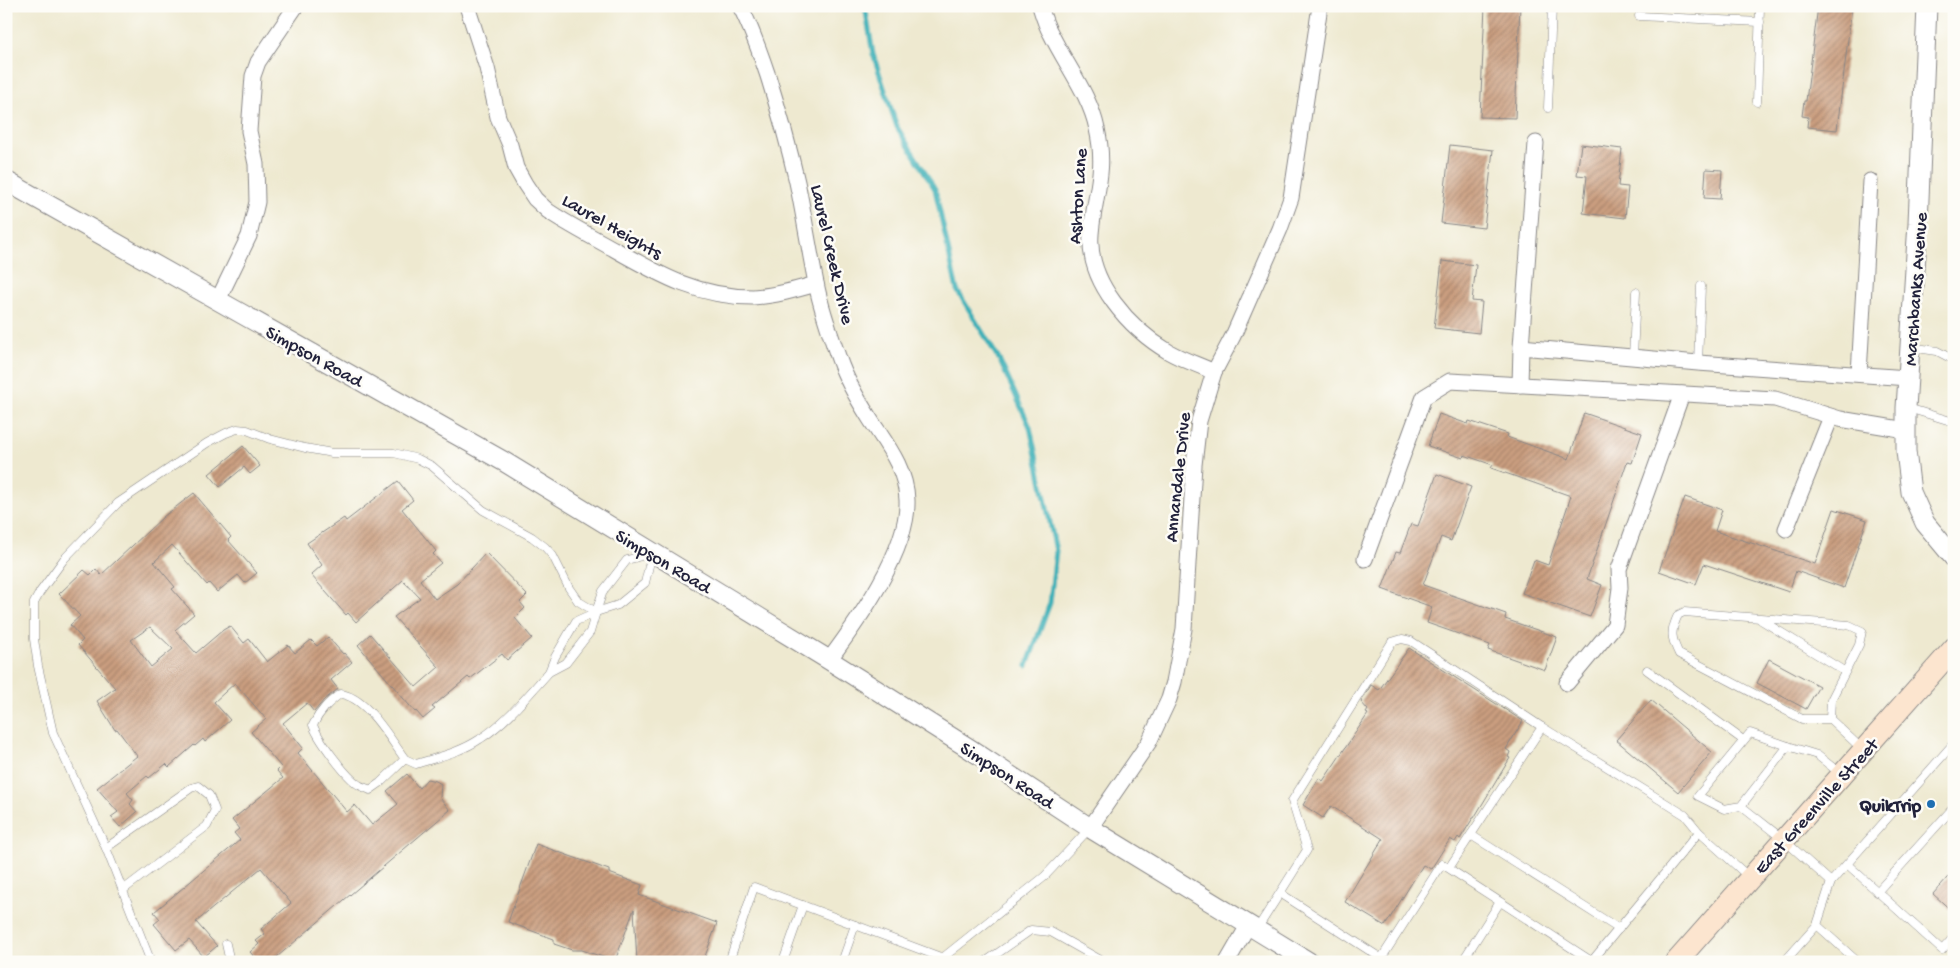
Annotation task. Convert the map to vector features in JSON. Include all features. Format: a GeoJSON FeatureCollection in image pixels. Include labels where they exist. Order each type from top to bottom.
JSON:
{"type":"FeatureCollection","features":[{"type":"Feature","properties":{"kind":"main road","name":"East Greenville Street"},"geometry":{"type":"LineString","coordinates":[[1676,962],[1954,648]]}},
{"type":"Feature","properties":{"kind":"street"},"geometry":{"type":"LineString","coordinates":[[218,300],[249,236],[257,202],[256,164],[249,131],[253,76],[258,62],[296,6]]}},
{"type":"Feature","properties":{"kind":"street","name":"Laurel Heights"},"geometry":{"type":"LineString","coordinates":[[467,6],[487,68],[498,117],[510,145],[516,168],[535,199],[548,211],[660,275],[701,291],[719,295],[754,297],[772,295],[816,284]]}},
{"type":"Feature","properties":{"kind":"street","name":"Laurel Creek Drive"},"geometry":{"type":"LineString","coordinates":[[740,6],[753,30],[776,105],[797,182],[816,284],[844,373],[870,419],[891,448],[905,480],[907,499],[906,519],[902,537],[894,556],[877,587],[829,660]]}},
{"type":"Feature","properties":{"kind":"street","name":"Ashton Lane"},"geometry":{"type":"LineString","coordinates":[[1040,6],[1050,33],[1088,103],[1097,128],[1102,164],[1091,234],[1096,270],[1116,305],[1141,331],[1170,352],[1214,372]]}},
{"type":"Feature","properties":{"kind":"street","name":"Annandale Drive"},"geometry":{"type":"LineString","coordinates":[[1090,828],[1149,742],[1169,699],[1174,682],[1184,629],[1199,421],[1214,372],[1233,336],[1280,229],[1290,198],[1320,6]]}},
{"type":"Feature","properties":{"kind":"street","name":"Marchbanks Avenue"},"geometry":{"type":"LineString","coordinates":[[1927,6],[1918,223],[1906,408],[1906,451],[1911,492],[1925,522],[1954,558]]}},
{"type":"Feature","properties":{"kind":"street"},"geometry":{"type":"LineString","coordinates":[[1520,385],[1521,347],[1536,143]]}},
{"type":"Feature","properties":{"kind":"street","name":"Simpson Road"},"geometry":{"type":"LineString","coordinates":[[6,181],[503,461],[829,660],[978,754],[1090,828],[1309,962]]}},
{"type":"Feature","properties":{"kind":"street"},"geometry":{"type":"LineString","coordinates":[[1859,374],[1870,181]]}},
{"type":"Feature","properties":{"kind":"street"},"geometry":{"type":"LineString","coordinates":[[1521,347],[1698,363],[1908,378]]}},
{"type":"Feature","properties":{"kind":"street"},"geometry":{"type":"LineString","coordinates":[[1365,559],[1424,397],[1450,381],[1775,399],[1831,416],[1906,430]]}},
{"type":"Feature","properties":{"kind":"street"},"geometry":{"type":"LineString","coordinates":[[1567,683],[1615,625],[1620,588],[1619,569],[1682,394]]}},
{"type":"Feature","properties":{"kind":"street"},"geometry":{"type":"LineString","coordinates":[[1786,528],[1831,416]]}},
{"type":"Feature","properties":{"kind":"street"},"geometry":{"type":"LineString","coordinates":[[1227,962],[1253,926]]}},
{"type":"Feature","properties":{"kind":"lane"},"geometry":{"type":"LineString","coordinates":[[1548,108],[1552,6]]}},
{"type":"Feature","properties":{"kind":"lane"},"geometry":{"type":"LineString","coordinates":[[1757,102],[1760,6]]}},
{"type":"Feature","properties":{"kind":"lane"},"geometry":{"type":"LineString","coordinates":[[1639,16],[1760,22]]}},
{"type":"Feature","properties":{"kind":"lane"},"geometry":{"type":"LineString","coordinates":[[1698,363],[1702,286]]}},
{"type":"Feature","properties":{"kind":"lane"},"geometry":{"type":"LineString","coordinates":[[1632,357],[1636,292]]}},
{"type":"Feature","properties":{"kind":"lane"},"geometry":{"type":"LineString","coordinates":[[1910,347],[1937,351],[1954,360]]}},
{"type":"Feature","properties":{"kind":"lane"},"geometry":{"type":"LineString","coordinates":[[1906,408],[1954,422]]}},
{"type":"Feature","properties":{"kind":"lane"},"geometry":{"type":"LineString","coordinates":[[151,962],[106,848],[53,732],[34,639],[34,603],[40,592],[64,559],[118,503],[207,443],[226,432],[237,429],[247,430],[270,439],[332,453],[394,453],[418,459],[432,466],[482,510],[532,537],[545,547],[553,556],[569,588],[578,601],[596,612]]}},
{"type":"Feature","properties":{"kind":"lane"},"geometry":{"type":"LineString","coordinates":[[405,759],[370,790],[360,786],[350,776],[316,734],[313,725],[319,713],[328,703],[340,694],[348,694],[360,701],[405,759],[416,764],[456,752],[480,739],[516,709],[549,672],[555,657],[576,621],[596,612],[618,605],[645,583],[652,553],[627,560],[603,591],[596,612],[590,632],[566,663],[549,672]]}},
{"type":"Feature","properties":{"kind":"lane"},"geometry":{"type":"LineString","coordinates":[[1830,719],[1831,700],[1859,645],[1862,631],[1849,625],[1684,612],[1678,615],[1672,627],[1672,641],[1679,654],[1802,719],[1830,719],[1864,750]]}},
{"type":"Feature","properties":{"kind":"lane"},"geometry":{"type":"LineString","coordinates":[[1760,619],[1844,672]]}},
{"type":"Feature","properties":{"kind":"lane"},"geometry":{"type":"LineString","coordinates":[[1253,926],[1280,893],[1307,850],[1292,801],[1392,642],[1402,639],[1411,641],[1542,727],[1685,815],[1699,832],[1750,878]]}},
{"type":"Feature","properties":{"kind":"lane"},"geometry":{"type":"LineString","coordinates":[[1647,670],[1744,740]]}},
{"type":"Feature","properties":{"kind":"lane"},"geometry":{"type":"LineString","coordinates":[[1449,868],[1542,727]]}},
{"type":"Feature","properties":{"kind":"lane"},"geometry":{"type":"LineString","coordinates":[[1788,746],[1741,806],[1724,809],[1698,796],[1750,733],[1817,755],[1843,775]]}},
{"type":"Feature","properties":{"kind":"lane"},"geometry":{"type":"LineString","coordinates":[[1784,962],[1817,925],[1831,882],[1954,743]]}},
{"type":"Feature","properties":{"kind":"lane"},"geometry":{"type":"LineString","coordinates":[[106,848],[191,788],[198,786],[209,795],[215,810],[206,826],[123,890]]}},
{"type":"Feature","properties":{"kind":"lane"},"geometry":{"type":"LineString","coordinates":[[1741,806],[1784,840],[1831,882]]}},
{"type":"Feature","properties":{"kind":"lane"},"geometry":{"type":"LineString","coordinates":[[1877,892],[1954,807]]}},
{"type":"Feature","properties":{"kind":"lane"},"geometry":{"type":"LineString","coordinates":[[728,962],[754,887],[855,925],[940,960],[1044,877],[1090,828]]}},
{"type":"Feature","properties":{"kind":"lane"},"geometry":{"type":"LineString","coordinates":[[1280,893],[1382,961],[1442,864],[1592,961],[1699,832]]}},
{"type":"Feature","properties":{"kind":"lane"},"geometry":{"type":"LineString","coordinates":[[1471,835],[1619,929]]}},
{"type":"Feature","properties":{"kind":"lane"},"geometry":{"type":"LineString","coordinates":[[1847,864],[1942,950],[1954,937]]}},
{"type":"Feature","properties":{"kind":"lane"},"geometry":{"type":"LineString","coordinates":[[1462,962],[1500,902]]}},
{"type":"Feature","properties":{"kind":"lane"},"geometry":{"type":"LineString","coordinates":[[783,962],[803,906]]}},
{"type":"Feature","properties":{"kind":"lane"},"geometry":{"type":"LineString","coordinates":[[842,962],[855,925]]}},
{"type":"Feature","properties":{"kind":"lane"},"geometry":{"type":"LineString","coordinates":[[1817,925],[1858,962]]}},
{"type":"Feature","properties":{"kind":"lane"},"geometry":{"type":"LineString","coordinates":[[984,962],[1031,930],[1051,932],[1104,962]]}},
{"type":"Feature","properties":{"kind":"lane"},"geometry":{"type":"LineString","coordinates":[[226,944],[230,962]]}},
{"type":"Feature","properties":{"kind":"building"},"geometry":{"type":"Polygon","coordinates":[[[1485,6],[1520,6],[1515,118],[1480,117],[1485,6]]]}},
{"type":"Feature","properties":{"kind":"building"},"geometry":{"type":"Polygon","coordinates":[[[1818,6],[1852,6],[1837,130],[1807,127],[1808,117],[1802,116],[1804,101],[1806,101],[1818,6]]]}},
{"type":"Feature","properties":{"kind":"building"},"geometry":{"type":"Polygon","coordinates":[[[1581,144],[1622,149],[1618,186],[1628,187],[1625,218],[1583,213],[1587,176],[1577,175],[1581,144]]]}},
{"type":"Feature","properties":{"kind":"building"},"geometry":{"type":"Polygon","coordinates":[[[1450,145],[1493,150],[1484,228],[1441,223],[1450,145]]]}},
{"type":"Feature","properties":{"kind":"building"},"geometry":{"type":"Polygon","coordinates":[[[1706,169],[1722,170],[1720,199],[1704,198],[1706,169]]]}},
{"type":"Feature","properties":{"kind":"building"},"geometry":{"type":"Polygon","coordinates":[[[1442,261],[1476,265],[1472,301],[1482,302],[1479,333],[1434,328],[1442,261]]]}},
{"type":"Feature","properties":{"kind":"building"},"geometry":{"type":"Polygon","coordinates":[[[1584,413],[1642,433],[1632,463],[1627,462],[1587,579],[1602,585],[1590,617],[1522,593],[1534,560],[1548,565],[1571,496],[1491,468],[1493,465],[1464,455],[1463,458],[1428,446],[1439,414],[1468,424],[1469,421],[1508,434],[1507,437],[1569,459],[1584,413]]]}},
{"type":"Feature","properties":{"kind":"building"},"geometry":{"type":"Polygon","coordinates":[[[243,446],[260,466],[250,474],[244,467],[220,487],[209,474],[243,446]]]}},
{"type":"Feature","properties":{"kind":"building"},"geometry":{"type":"Polygon","coordinates":[[[1437,474],[1471,487],[1451,541],[1441,537],[1423,585],[1506,614],[1505,619],[1557,637],[1545,670],[1488,650],[1490,645],[1427,623],[1432,607],[1382,589],[1396,552],[1400,553],[1411,524],[1418,526],[1437,474]]]}},
{"type":"Feature","properties":{"kind":"building"},"geometry":{"type":"Polygon","coordinates":[[[398,481],[413,500],[402,509],[436,551],[433,554],[441,563],[420,580],[435,599],[457,584],[486,553],[527,595],[520,602],[525,608],[515,618],[532,638],[507,660],[502,654],[470,679],[468,677],[432,707],[435,709],[423,719],[358,645],[370,634],[416,687],[439,667],[394,617],[420,598],[403,580],[356,622],[348,613],[346,615],[311,575],[322,565],[307,543],[344,518],[346,521],[398,481]]]}},
{"type":"Feature","properties":{"kind":"building"},"geometry":{"type":"Polygon","coordinates":[[[194,493],[231,537],[228,540],[257,573],[245,583],[238,575],[217,592],[209,583],[207,585],[172,545],[154,562],[175,587],[172,589],[194,614],[175,630],[196,653],[230,626],[244,643],[249,639],[267,662],[288,645],[295,653],[311,640],[317,646],[328,637],[352,662],[331,680],[338,689],[324,700],[314,712],[307,703],[283,723],[303,748],[298,753],[347,812],[355,805],[372,825],[398,804],[387,791],[407,774],[419,788],[427,779],[441,784],[440,798],[450,810],[271,962],[259,962],[250,952],[259,944],[256,941],[265,934],[261,929],[291,903],[261,868],[196,922],[217,946],[204,957],[189,940],[176,950],[154,924],[160,919],[154,912],[240,840],[234,833],[239,829],[232,820],[283,778],[277,771],[281,767],[251,732],[266,719],[235,683],[214,702],[230,720],[205,742],[203,739],[169,767],[166,764],[149,778],[147,776],[127,793],[133,800],[130,804],[137,812],[120,827],[111,817],[118,812],[97,788],[137,756],[117,729],[115,730],[97,701],[115,688],[78,645],[83,640],[70,625],[80,616],[59,594],[84,570],[90,575],[96,569],[101,575],[163,517],[194,493]],[[150,627],[131,640],[151,667],[173,649],[150,627]]]}},
{"type":"Feature","properties":{"kind":"building"},"geometry":{"type":"Polygon","coordinates":[[[1685,497],[1722,510],[1715,531],[1815,564],[1834,509],[1867,520],[1844,588],[1796,571],[1789,592],[1704,564],[1696,584],[1659,571],[1685,497]]]}},
{"type":"Feature","properties":{"kind":"building"},"geometry":{"type":"Polygon","coordinates":[[[1409,648],[1523,721],[1506,749],[1510,752],[1508,757],[1510,758],[1460,839],[1458,837],[1455,842],[1450,839],[1431,869],[1423,865],[1385,926],[1345,902],[1383,839],[1331,806],[1323,818],[1303,805],[1319,778],[1323,781],[1368,714],[1366,713],[1368,710],[1361,702],[1371,685],[1379,690],[1409,648]]]}},
{"type":"Feature","properties":{"kind":"building"},"geometry":{"type":"Polygon","coordinates":[[[1769,659],[1819,686],[1806,709],[1757,683],[1769,659]]]}},
{"type":"Feature","properties":{"kind":"building"},"geometry":{"type":"Polygon","coordinates":[[[1651,700],[1712,752],[1678,792],[1616,740],[1651,700]]]}},
{"type":"Feature","properties":{"kind":"building"},"geometry":{"type":"Polygon","coordinates":[[[536,844],[609,870],[609,873],[642,885],[639,895],[717,923],[703,962],[637,962],[634,909],[615,961],[582,950],[572,950],[554,944],[554,939],[508,922],[536,844]]]}},
{"type":"Feature","properties":{"kind":"building"},"geometry":{"type":"Polygon","coordinates":[[[1954,870],[1954,913],[1933,894],[1954,870]]]}},
{"type":"Feature","properties":{"kind":"waterway"},"geometry":{"type":"LineString","coordinates":[[865,6],[873,54],[897,127],[935,189],[957,290],[1000,361],[1030,427],[1056,551],[1050,603],[1027,666]]}},
{"type":"Feature","properties":{"kind":"place","name":"QuikTrip"},"geometry":{"type":"Point","coordinates":[1931,804]}}]}
